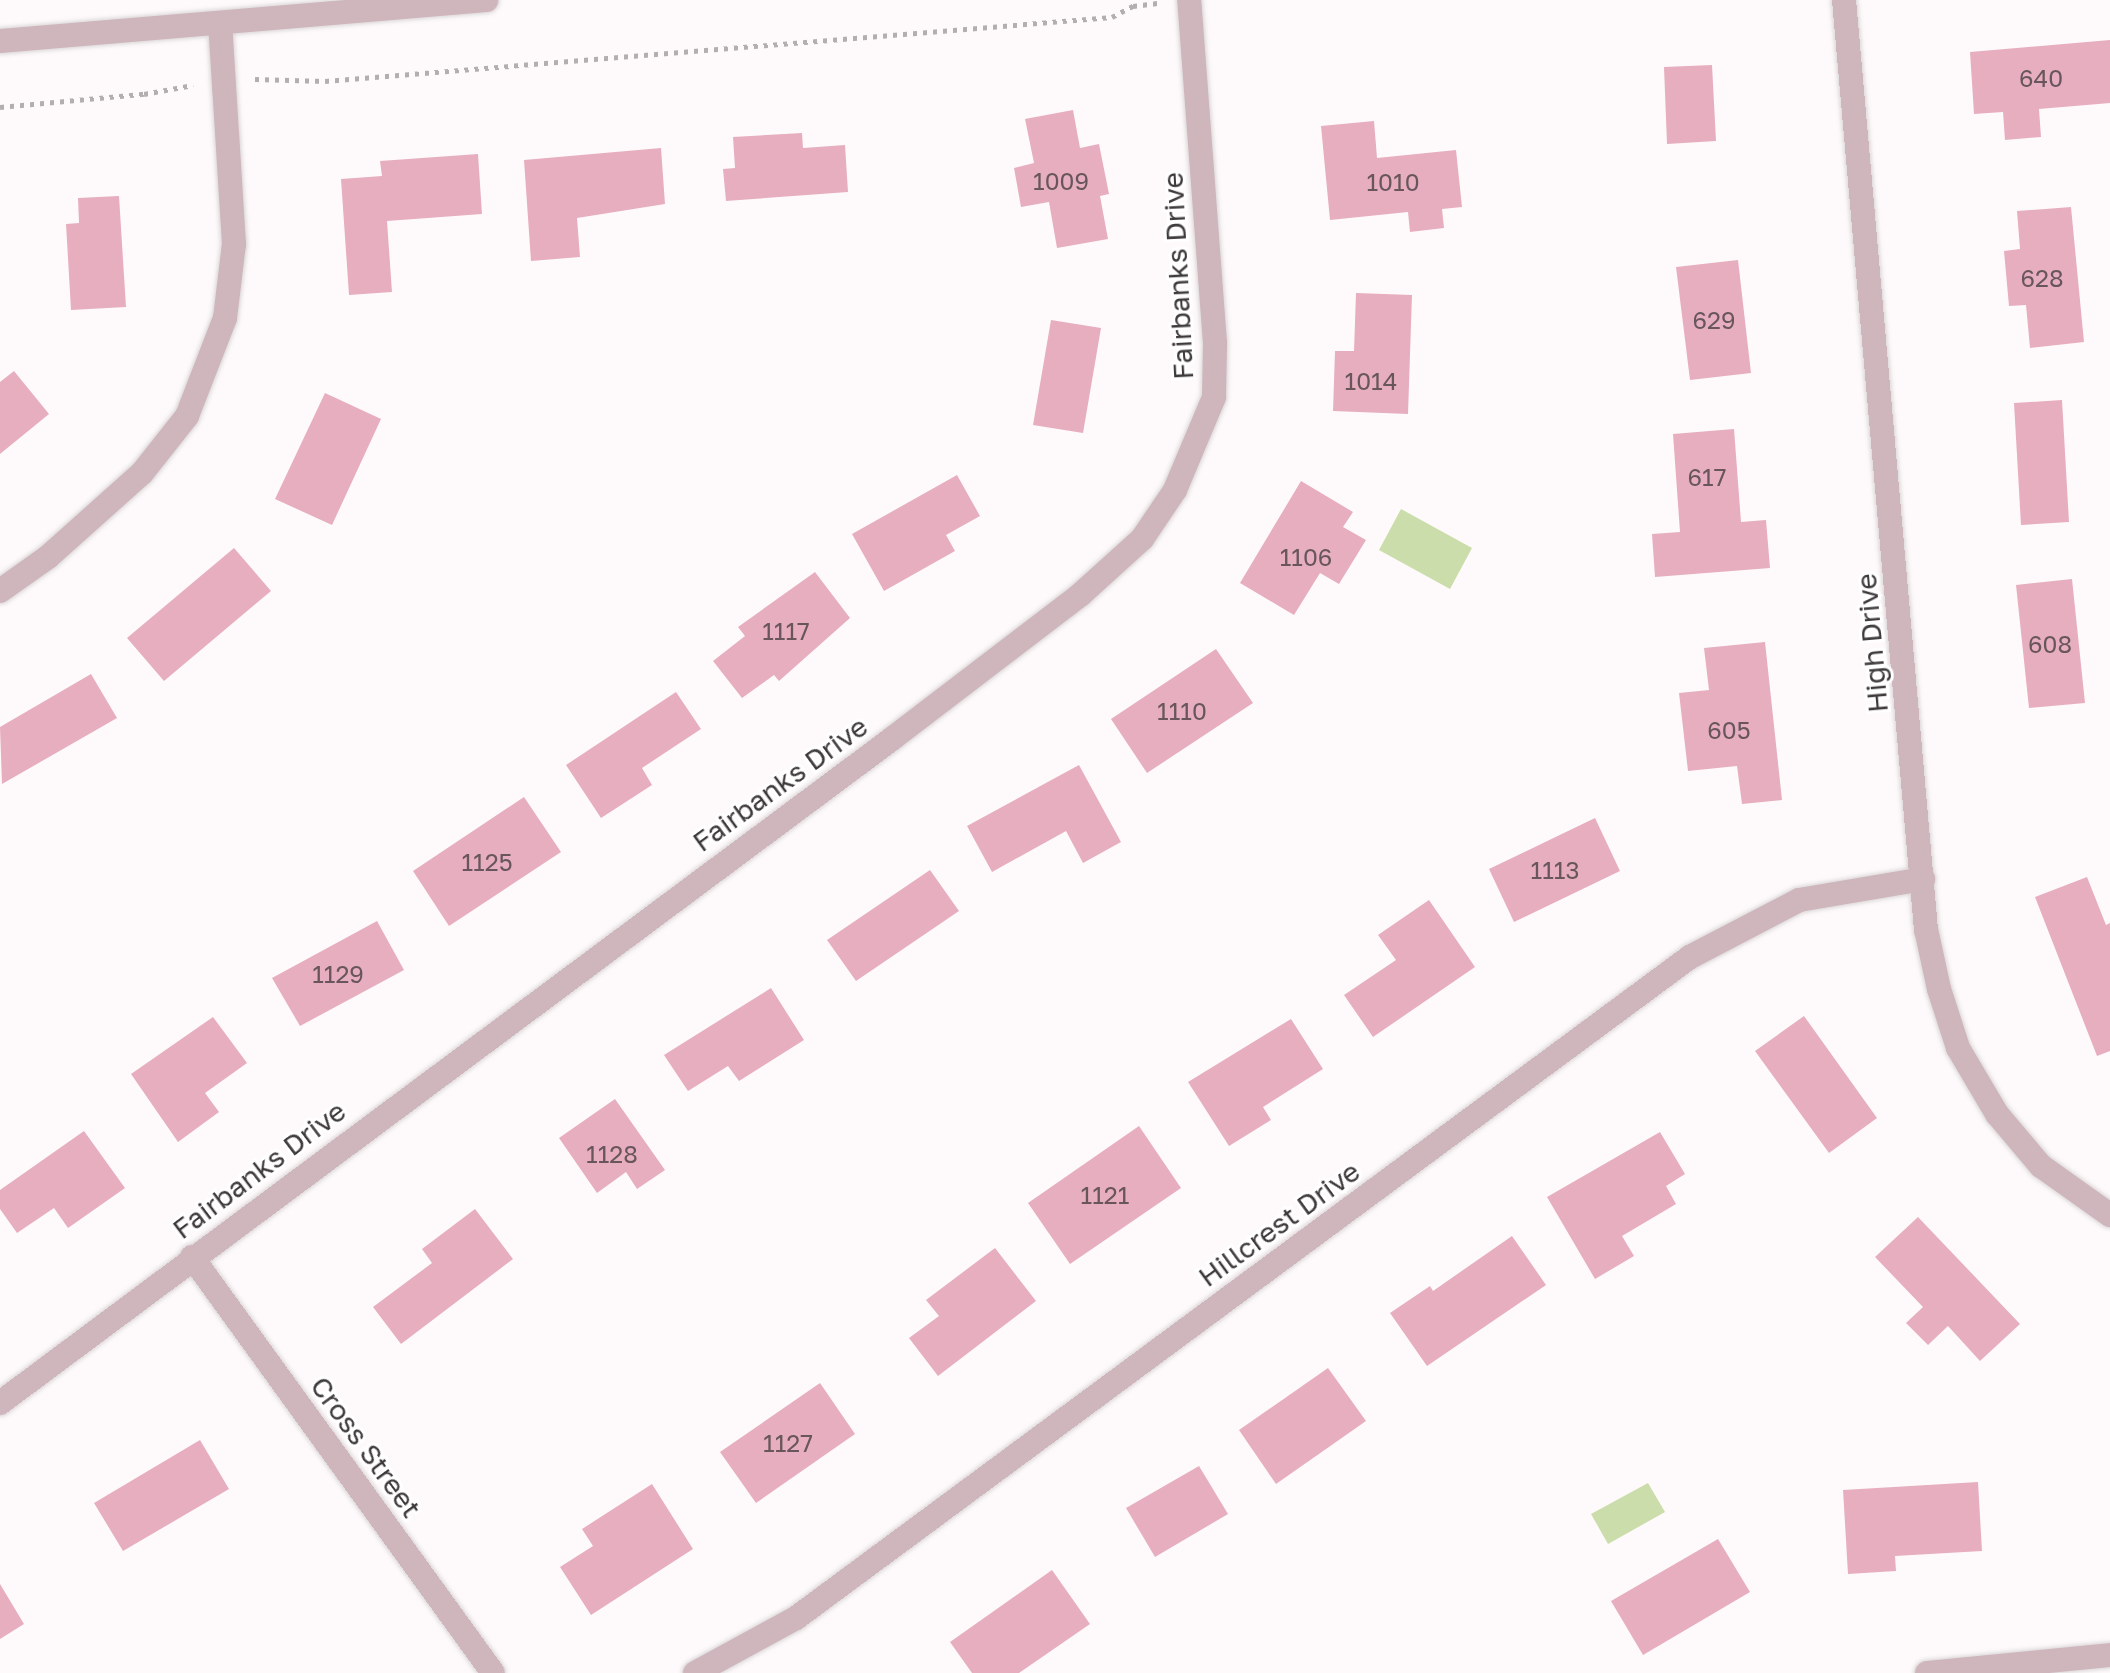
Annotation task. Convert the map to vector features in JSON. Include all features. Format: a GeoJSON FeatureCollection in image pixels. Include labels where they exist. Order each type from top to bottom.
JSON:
{"type":"FeatureCollection","features":[{"type":"Feature","properties":{"kind":"street"},"geometry":{"type":"LineString","coordinates":[[0,41],[486,0]]}},
{"type":"Feature","properties":{"kind":"street","name":"Fairbanks Drive"},"geometry":{"type":"LineString","coordinates":[[0,1403],[192,1257],[893,738],[1080,595],[1142,539],[1175,490],[1214,397],[1215,343],[1189,0]]}},
{"type":"Feature","properties":{"kind":"street","name":"High Drive"},"geometry":{"type":"LineString","coordinates":[[1844,0],[1926,929],[1958,1048],[1997,1114],[2041,1166],[2110,1215]]}},
{"type":"Feature","properties":{"kind":"street"},"geometry":{"type":"LineString","coordinates":[[0,591],[48,557],[142,473],[187,416],[225,318],[234,244],[220,23]]}},
{"type":"Feature","properties":{"kind":"street","name":"Hillcrest Drive"},"geometry":{"type":"LineString","coordinates":[[695,1673],[796,1618],[1690,957],[1799,900],[1923,879]]}},
{"type":"Feature","properties":{"kind":"street","name":"Cross Street"},"geometry":{"type":"LineString","coordinates":[[192,1257],[493,1673]]}},
{"type":"Feature","properties":{"kind":"street"},"geometry":{"type":"LineString","coordinates":[[1927,1673],[2110,1655]]}},
{"type":"Feature","properties":{"kind":"path"},"geometry":{"type":"LineString","coordinates":[[0,107],[225,82],[296,77],[325,81],[1112,17],[1139,4],[1189,0]]}},
{"type":"Feature","properties":{"kind":"shaded area"},"geometry":{"type":"Polygon","coordinates":[[[1401,509],[1472,548],[1450,589],[1379,550],[1401,509]]]}},
{"type":"Feature","properties":{"kind":"shaded area"},"geometry":{"type":"Polygon","coordinates":[[[1648,1483],[1665,1512],[1608,1544],[1591,1514],[1648,1483]]]}},
{"type":"Feature","properties":{"kind":"building"},"geometry":{"type":"Polygon","coordinates":[[[2110,40],[2110,103],[2039,109],[2041,137],[2005,140],[2003,112],[1974,114],[1970,52],[2110,40]]]}},
{"type":"Feature","properties":{"kind":"building"},"geometry":{"type":"Polygon","coordinates":[[[1712,65],[1716,141],[1667,144],[1664,67],[1712,65]]]}},
{"type":"Feature","properties":{"kind":"building"},"geometry":{"type":"Polygon","coordinates":[[[1073,110],[1080,148],[1099,144],[1109,194],[1100,196],[1108,239],[1057,248],[1049,202],[1021,207],[1014,168],[1034,163],[1025,119],[1073,110]]]}},
{"type":"Feature","properties":{"kind":"building"},"geometry":{"type":"Polygon","coordinates":[[[1374,121],[1377,158],[1456,150],[1462,207],[1442,209],[1444,228],[1410,232],[1408,212],[1330,220],[1321,126],[1374,121]]]}},
{"type":"Feature","properties":{"kind":"building"},"geometry":{"type":"Polygon","coordinates":[[[802,133],[803,148],[845,145],[848,192],[726,201],[723,169],[735,168],[733,137],[802,133]]]}},
{"type":"Feature","properties":{"kind":"building"},"geometry":{"type":"Polygon","coordinates":[[[661,148],[665,204],[577,218],[580,257],[531,261],[524,160],[661,148]]]}},
{"type":"Feature","properties":{"kind":"building"},"geometry":{"type":"Polygon","coordinates":[[[478,154],[482,214],[387,221],[392,292],[349,295],[341,179],[382,176],[380,161],[478,154]]]}},
{"type":"Feature","properties":{"kind":"building"},"geometry":{"type":"Polygon","coordinates":[[[119,196],[126,307],[71,310],[66,224],[79,223],[78,198],[119,196]]]}},
{"type":"Feature","properties":{"kind":"building"},"geometry":{"type":"Polygon","coordinates":[[[2071,207],[2084,342],[2030,348],[2026,305],[2009,306],[2004,251],[2020,249],[2017,211],[2071,207]]]}},
{"type":"Feature","properties":{"kind":"building"},"geometry":{"type":"Polygon","coordinates":[[[1738,260],[1751,373],[1690,380],[1676,267],[1738,260]]]}},
{"type":"Feature","properties":{"kind":"building"},"geometry":{"type":"Polygon","coordinates":[[[1356,293],[1412,295],[1408,414],[1333,411],[1335,351],[1354,351],[1356,293]]]}},
{"type":"Feature","properties":{"kind":"building"},"geometry":{"type":"Polygon","coordinates":[[[1051,320],[1101,328],[1083,433],[1033,425],[1051,320]]]}},
{"type":"Feature","properties":{"kind":"building"},"geometry":{"type":"Polygon","coordinates":[[[14,371],[49,414],[0,454],[0,382],[14,371]]]}},
{"type":"Feature","properties":{"kind":"building"},"geometry":{"type":"Polygon","coordinates":[[[325,393],[381,419],[332,525],[275,499],[325,393]]]}},
{"type":"Feature","properties":{"kind":"building"},"geometry":{"type":"Polygon","coordinates":[[[2062,400],[2069,522],[2021,525],[2014,403],[2062,400]]]}},
{"type":"Feature","properties":{"kind":"building"},"geometry":{"type":"Polygon","coordinates":[[[1734,429],[1741,522],[1766,520],[1770,568],[1655,577],[1652,534],[1680,532],[1673,434],[1734,429]]]}},
{"type":"Feature","properties":{"kind":"building"},"geometry":{"type":"Polygon","coordinates":[[[957,475],[980,516],[946,535],[955,551],[884,591],[852,534],[957,475]]]}},
{"type":"Feature","properties":{"kind":"building"},"geometry":{"type":"Polygon","coordinates":[[[1301,481],[1353,512],[1343,527],[1366,540],[1339,584],[1320,573],[1294,615],[1240,583],[1301,481]]]}},
{"type":"Feature","properties":{"kind":"building"},"geometry":{"type":"Polygon","coordinates":[[[234,548],[271,591],[164,681],[127,638],[234,548]]]}},
{"type":"Feature","properties":{"kind":"building"},"geometry":{"type":"Polygon","coordinates":[[[815,572],[850,618],[779,681],[774,675],[742,698],[713,661],[745,636],[738,627],[815,572]]]}},
{"type":"Feature","properties":{"kind":"building"},"geometry":{"type":"Polygon","coordinates":[[[2072,579],[2085,703],[2029,708],[2016,585],[2072,579]]]}},
{"type":"Feature","properties":{"kind":"building"},"geometry":{"type":"Polygon","coordinates":[[[1765,642],[1782,800],[1742,804],[1737,766],[1688,771],[1679,693],[1709,690],[1704,648],[1765,642]]]}},
{"type":"Feature","properties":{"kind":"building"},"geometry":{"type":"Polygon","coordinates":[[[1216,649],[1253,703],[1147,773],[1111,719],[1216,649]]]}},
{"type":"Feature","properties":{"kind":"building"},"geometry":{"type":"Polygon","coordinates":[[[91,674],[117,718],[2,784],[0,727],[91,674]]]}},
{"type":"Feature","properties":{"kind":"building"},"geometry":{"type":"Polygon","coordinates":[[[676,692],[701,729],[642,768],[652,785],[601,818],[566,765],[676,692]]]}},
{"type":"Feature","properties":{"kind":"building"},"geometry":{"type":"Polygon","coordinates":[[[1079,765],[1121,842],[1083,863],[1066,831],[992,872],[967,826],[1079,765]]]}},
{"type":"Feature","properties":{"kind":"building"},"geometry":{"type":"Polygon","coordinates":[[[524,797],[561,852],[449,926],[413,871],[524,797]]]}},
{"type":"Feature","properties":{"kind":"building"},"geometry":{"type":"Polygon","coordinates":[[[1595,818],[1620,871],[1514,922],[1489,869],[1595,818]]]}},
{"type":"Feature","properties":{"kind":"building"},"geometry":{"type":"Polygon","coordinates":[[[930,870],[959,911],[856,981],[827,940],[930,870]]]}},
{"type":"Feature","properties":{"kind":"building"},"geometry":{"type":"Polygon","coordinates":[[[2087,877],[2106,925],[2110,923],[2110,1051],[2097,1056],[2035,897],[2087,877]]]}},
{"type":"Feature","properties":{"kind":"building"},"geometry":{"type":"Polygon","coordinates":[[[1429,900],[1475,967],[1373,1037],[1344,995],[1396,960],[1378,935],[1429,900]]]}},
{"type":"Feature","properties":{"kind":"building"},"geometry":{"type":"Polygon","coordinates":[[[377,921],[404,970],[300,1026],[272,978],[377,921]]]}},
{"type":"Feature","properties":{"kind":"building"},"geometry":{"type":"Polygon","coordinates":[[[771,988],[804,1040],[739,1081],[728,1066],[688,1091],[664,1055],[771,988]]]}},
{"type":"Feature","properties":{"kind":"building"},"geometry":{"type":"Polygon","coordinates":[[[1804,1016],[1877,1118],[1829,1153],[1755,1051],[1804,1016]]]}},
{"type":"Feature","properties":{"kind":"building"},"geometry":{"type":"Polygon","coordinates":[[[213,1017],[247,1063],[205,1093],[219,1112],[178,1142],[131,1074],[213,1017]]]}},
{"type":"Feature","properties":{"kind":"building"},"geometry":{"type":"Polygon","coordinates":[[[1291,1019],[1323,1069],[1263,1107],[1271,1120],[1229,1146],[1188,1082],[1291,1019]]]}},
{"type":"Feature","properties":{"kind":"building"},"geometry":{"type":"Polygon","coordinates":[[[615,1099],[665,1170],[637,1189],[626,1172],[597,1193],[559,1138],[615,1099]]]}},
{"type":"Feature","properties":{"kind":"building"},"geometry":{"type":"Polygon","coordinates":[[[1139,1126],[1181,1188],[1070,1264],[1028,1203],[1139,1126]]]}},
{"type":"Feature","properties":{"kind":"building"},"geometry":{"type":"Polygon","coordinates":[[[84,1131],[125,1188],[68,1228],[54,1208],[17,1233],[0,1209],[0,1190],[84,1131]]]}},
{"type":"Feature","properties":{"kind":"building"},"geometry":{"type":"Polygon","coordinates":[[[1660,1132],[1685,1174],[1666,1186],[1676,1204],[1622,1236],[1634,1256],[1595,1279],[1547,1197],[1660,1132]]]}},
{"type":"Feature","properties":{"kind":"building"},"geometry":{"type":"Polygon","coordinates":[[[475,1209],[513,1259],[401,1344],[373,1307],[432,1263],[422,1249],[475,1209]]]}},
{"type":"Feature","properties":{"kind":"building"},"geometry":{"type":"Polygon","coordinates":[[[1918,1217],[2020,1324],[1980,1361],[1948,1326],[1928,1345],[1906,1323],[1923,1307],[1875,1257],[1918,1217]]]}},
{"type":"Feature","properties":{"kind":"building"},"geometry":{"type":"Polygon","coordinates":[[[1512,1236],[1546,1285],[1427,1366],[1390,1313],[1430,1286],[1433,1291],[1512,1236]]]}},
{"type":"Feature","properties":{"kind":"building"},"geometry":{"type":"Polygon","coordinates":[[[995,1248],[1036,1301],[938,1376],[909,1338],[939,1316],[926,1300],[995,1248]]]}},
{"type":"Feature","properties":{"kind":"building"},"geometry":{"type":"Polygon","coordinates":[[[1328,1368],[1366,1421],[1276,1484],[1239,1430],[1328,1368]]]}},
{"type":"Feature","properties":{"kind":"building"},"geometry":{"type":"Polygon","coordinates":[[[820,1383],[855,1434],[756,1503],[720,1452],[820,1383]]]}},
{"type":"Feature","properties":{"kind":"building"},"geometry":{"type":"Polygon","coordinates":[[[200,1440],[229,1489],[123,1551],[94,1503],[200,1440]]]}},
{"type":"Feature","properties":{"kind":"building"},"geometry":{"type":"Polygon","coordinates":[[[1199,1466],[1228,1514],[1155,1557],[1126,1508],[1199,1466]]]}},
{"type":"Feature","properties":{"kind":"building"},"geometry":{"type":"Polygon","coordinates":[[[1978,1482],[1982,1551],[1895,1556],[1896,1571],[1848,1574],[1843,1490],[1978,1482]]]}},
{"type":"Feature","properties":{"kind":"building"},"geometry":{"type":"Polygon","coordinates":[[[652,1484],[693,1549],[591,1615],[560,1567],[593,1546],[582,1529],[652,1484]]]}},
{"type":"Feature","properties":{"kind":"building"},"geometry":{"type":"Polygon","coordinates":[[[1718,1539],[1750,1592],[1643,1655],[1611,1601],[1718,1539]]]}},
{"type":"Feature","properties":{"kind":"building"},"geometry":{"type":"Polygon","coordinates":[[[1052,1570],[1090,1624],[1019,1673],[972,1673],[950,1642],[1052,1570]]]}},
{"type":"Feature","properties":{"kind":"building"},"geometry":{"type":"Polygon","coordinates":[[[0,1584],[24,1624],[0,1639],[0,1584]]]}}]}
